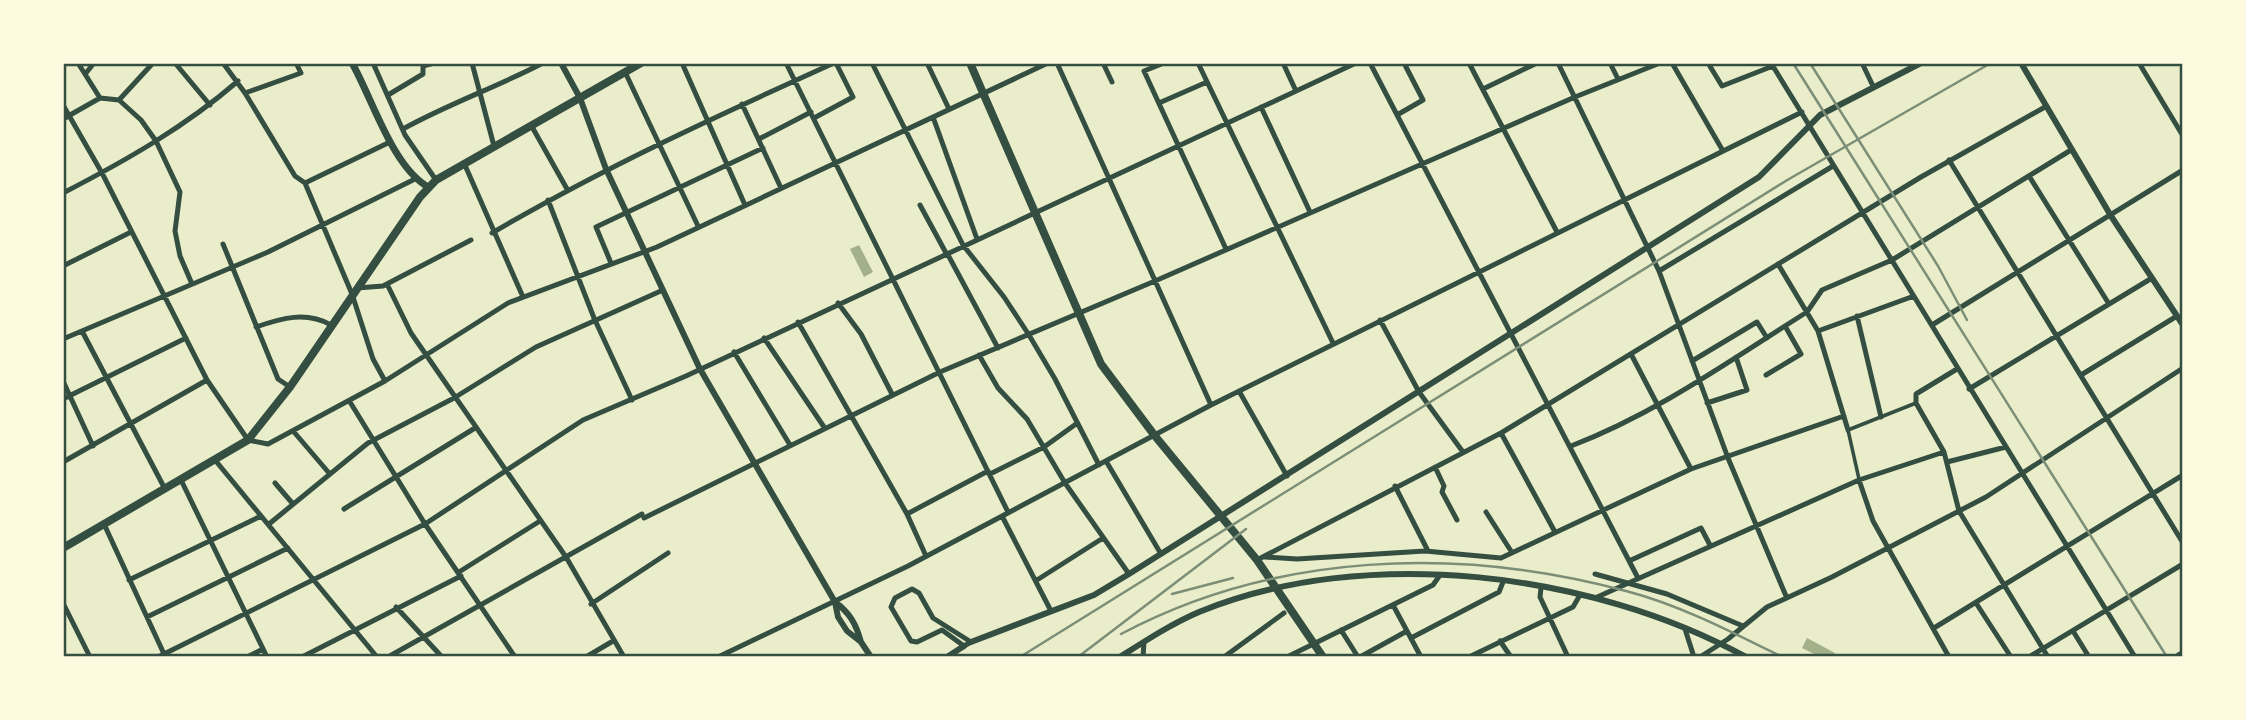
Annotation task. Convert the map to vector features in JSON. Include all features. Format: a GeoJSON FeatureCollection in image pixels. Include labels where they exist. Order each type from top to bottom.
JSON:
{"type":"FeatureCollection","features":[{"type":"Feature","properties":{"kind":"main road"},"geometry":{"type":"LineString","coordinates":[[352,63],[370,94],[390,142],[415,179],[428,187]]}},
{"type":"Feature","properties":{"kind":"main road"},"geometry":{"type":"LineString","coordinates":[[63,548],[248,440],[290,387],[354,291],[428,187],[436,180],[641,63]]}},
{"type":"Feature","properties":{"kind":"main road"},"geometry":{"type":"LineString","coordinates":[[970,63],[1101,364],[1154,436],[1260,558],[1276,589],[1323,657]]}},
{"type":"Feature","properties":{"kind":"street"},"geometry":{"type":"LineString","coordinates":[[78,63],[100,98]]}},
{"type":"Feature","properties":{"kind":"street"},"geometry":{"type":"LineString","coordinates":[[86,73],[94,63]]}},
{"type":"Feature","properties":{"kind":"street"},"geometry":{"type":"LineString","coordinates":[[118,100],[153,63]]}},
{"type":"Feature","properties":{"kind":"street"},"geometry":{"type":"LineString","coordinates":[[176,63],[210,106]]}},
{"type":"Feature","properties":{"kind":"street"},"geometry":{"type":"LineString","coordinates":[[223,63],[245,93],[295,176],[305,183],[354,291],[373,359],[385,381]]}},
{"type":"Feature","properties":{"kind":"street"},"geometry":{"type":"LineString","coordinates":[[245,93],[301,73],[296,63]]}},
{"type":"Feature","properties":{"kind":"street"},"geometry":{"type":"LineString","coordinates":[[373,63],[403,129],[436,180]]}},
{"type":"Feature","properties":{"kind":"street"},"geometry":{"type":"LineString","coordinates":[[388,95],[423,75],[422,65],[434,63]]}},
{"type":"Feature","properties":{"kind":"street"},"geometry":{"type":"LineString","coordinates":[[472,63],[494,146]]}},
{"type":"Feature","properties":{"kind":"street"},"geometry":{"type":"LineString","coordinates":[[403,129],[442,108],[480,95],[544,63]]}},
{"type":"Feature","properties":{"kind":"street"},"geometry":{"type":"LineString","coordinates":[[561,63],[580,98],[606,169],[626,213],[701,369],[835,601],[842,624],[861,642],[871,657]]}},
{"type":"Feature","properties":{"kind":"street"},"geometry":{"type":"LineString","coordinates":[[682,63],[745,205]]}},
{"type":"Feature","properties":{"kind":"street"},"geometry":{"type":"LineString","coordinates":[[786,63],[989,472],[1005,514],[1051,611]]}},
{"type":"Feature","properties":{"kind":"street"},"geometry":{"type":"LineString","coordinates":[[492,233],[567,189],[660,141],[835,63],[853,97],[759,139]]}},
{"type":"Feature","properties":{"kind":"street"},"geometry":{"type":"LineString","coordinates":[[872,63],[963,245],[1004,297],[1029,335],[1099,465]]}},
{"type":"Feature","properties":{"kind":"street"},"geometry":{"type":"LineString","coordinates":[[927,63],[949,109]]}},
{"type":"Feature","properties":{"kind":"street"},"geometry":{"type":"LineString","coordinates":[[63,105],[66,117],[102,173],[206,380],[248,440],[268,444],[349,402],[523,297],[645,251],[1048,63]]}},
{"type":"Feature","properties":{"kind":"street"},"geometry":{"type":"LineString","coordinates":[[1058,63],[1211,405]]}},
{"type":"Feature","properties":{"kind":"street"},"geometry":{"type":"LineString","coordinates":[[1103,63],[1112,82]]}},
{"type":"Feature","properties":{"kind":"street"},"geometry":{"type":"LineString","coordinates":[[1164,63],[1144,71],[1226,249]]}},
{"type":"Feature","properties":{"kind":"street"},"geometry":{"type":"LineString","coordinates":[[1198,63],[1333,343]]}},
{"type":"Feature","properties":{"kind":"street"},"geometry":{"type":"LineString","coordinates":[[1283,63],[1296,90]]}},
{"type":"Feature","properties":{"kind":"street"},"geometry":{"type":"LineString","coordinates":[[104,524],[163,656],[425,524],[583,420],[701,369],[1356,63]]}},
{"type":"Feature","properties":{"kind":"street"},"geometry":{"type":"LineString","coordinates":[[1370,63],[1638,578]]}},
{"type":"Feature","properties":{"kind":"street"},"geometry":{"type":"LineString","coordinates":[[1397,114],[1423,100],[1404,63]]}},
{"type":"Feature","properties":{"kind":"street"},"geometry":{"type":"LineString","coordinates":[[1469,63],[1557,232]]}},
{"type":"Feature","properties":{"kind":"street"},"geometry":{"type":"LineString","coordinates":[[1483,89],[1537,63]]}},
{"type":"Feature","properties":{"kind":"street"},"geometry":{"type":"LineString","coordinates":[[1558,63],[1649,247],[1728,458],[1786,596]]}},
{"type":"Feature","properties":{"kind":"street"},"geometry":{"type":"LineString","coordinates":[[1610,63],[1618,79]]}},
{"type":"Feature","properties":{"kind":"street"},"geometry":{"type":"LineString","coordinates":[[388,657],[643,516],[849,414],[1422,162],[1660,63]]}},
{"type":"Feature","properties":{"kind":"street"},"geometry":{"type":"LineString","coordinates":[[1672,63],[1723,151]]}},
{"type":"Feature","properties":{"kind":"street"},"geometry":{"type":"LineString","coordinates":[[1708,63],[1722,86],[1772,64],[2135,657]]}},
{"type":"Feature","properties":{"kind":"street"},"geometry":{"type":"LineString","coordinates":[[1861,63],[1873,86]]}},
{"type":"Feature","properties":{"kind":"street"},"geometry":{"type":"LineString","coordinates":[[947,657],[971,642],[1094,595],[1129,574],[1759,177],[1809,124],[1831,108],[1921,63]]}},
{"type":"Feature","properties":{"kind":"street"},"geometry":{"type":"LineString","coordinates":[[2139,63],[2183,136]]}},
{"type":"Feature","properties":{"kind":"street"},"geometry":{"type":"LineString","coordinates":[[2024,64],[2045,107],[2111,216],[2183,325]]}},
{"type":"Feature","properties":{"kind":"street"},"geometry":{"type":"LineString","coordinates":[[625,72],[698,226]]}},
{"type":"Feature","properties":{"kind":"street"},"geometry":{"type":"LineString","coordinates":[[63,193],[156,141],[210,106],[237,81]]}},
{"type":"Feature","properties":{"kind":"street"},"geometry":{"type":"LineString","coordinates":[[1159,103],[1207,82]]}},
{"type":"Feature","properties":{"kind":"street"},"geometry":{"type":"LineString","coordinates":[[66,117],[100,98],[118,100],[141,120],[156,141],[180,192],[174,231],[192,284]]}},
{"type":"Feature","properties":{"kind":"street"},"geometry":{"type":"LineString","coordinates":[[743,104],[781,188]]}},
{"type":"Feature","properties":{"kind":"street"},"geometry":{"type":"LineString","coordinates":[[1261,107],[1310,212]]}},
{"type":"Feature","properties":{"kind":"street"},"geometry":{"type":"LineString","coordinates":[[1260,558],[1501,433],[1949,160],[2045,107]]}},
{"type":"Feature","properties":{"kind":"street"},"geometry":{"type":"LineString","coordinates":[[718,657],[926,556],[1333,343],[1802,112]]}},
{"type":"Feature","properties":{"kind":"street"},"geometry":{"type":"LineString","coordinates":[[933,117],[977,239]]}},
{"type":"Feature","properties":{"kind":"street"},"geometry":{"type":"LineString","coordinates":[[531,125],[567,189]]}},
{"type":"Feature","properties":{"kind":"street"},"geometry":{"type":"LineString","coordinates":[[305,183],[390,142]]}},
{"type":"Feature","properties":{"kind":"street"},"geometry":{"type":"LineString","coordinates":[[611,263],[596,227],[763,148]]}},
{"type":"Feature","properties":{"kind":"street"},"geometry":{"type":"LineString","coordinates":[[1571,446],[1623,426],[1659,406],[1807,312],[1822,290],[1892,260],[2071,150]]}},
{"type":"Feature","properties":{"kind":"street"},"geometry":{"type":"LineString","coordinates":[[1949,160],[2183,543]]}},
{"type":"Feature","properties":{"kind":"street"},"geometry":{"type":"LineString","coordinates":[[464,163],[492,233],[523,297]]}},
{"type":"Feature","properties":{"kind":"street"},"geometry":{"type":"LineString","coordinates":[[1659,271],[1833,166]]}},
{"type":"Feature","properties":{"kind":"street"},"geometry":{"type":"LineString","coordinates":[[1932,325],[2183,170]]}},
{"type":"Feature","properties":{"kind":"street"},"geometry":{"type":"LineString","coordinates":[[2029,176],[2109,304]]}},
{"type":"Feature","properties":{"kind":"street"},"geometry":{"type":"LineString","coordinates":[[63,339],[233,267],[415,179]]}},
{"type":"Feature","properties":{"kind":"street"},"geometry":{"type":"LineString","coordinates":[[548,200],[594,318],[632,400]]}},
{"type":"Feature","properties":{"kind":"street"},"geometry":{"type":"LineString","coordinates":[[919,205],[998,348]]}},
{"type":"Feature","properties":{"kind":"street"},"geometry":{"type":"LineString","coordinates":[[63,266],[131,232]]}},
{"type":"Feature","properties":{"kind":"street"},"geometry":{"type":"LineString","coordinates":[[354,291],[376,289],[471,240]]}},
{"type":"Feature","properties":{"kind":"street"},"geometry":{"type":"LineString","coordinates":[[223,244],[278,379],[290,387]]}},
{"type":"Feature","properties":{"kind":"street"},"geometry":{"type":"LineString","coordinates":[[1778,264],[1818,331],[1872,521],[1949,657]]}},
{"type":"Feature","properties":{"kind":"street"},"geometry":{"type":"LineString","coordinates":[[1969,389],[2152,278]]}},
{"type":"Feature","properties":{"kind":"street"},"geometry":{"type":"LineString","coordinates":[[387,284],[411,333],[504,472],[566,557],[624,657]]}},
{"type":"Feature","properties":{"kind":"street"},"geometry":{"type":"LineString","coordinates":[[269,524],[353,453],[454,398],[536,347],[594,318],[663,290]]}},
{"type":"Feature","properties":{"kind":"street"},"geometry":{"type":"LineString","coordinates":[[1818,331],[1914,296]]}},
{"type":"Feature","properties":{"kind":"street"},"geometry":{"type":"LineString","coordinates":[[838,303],[861,334],[892,394]]}},
{"type":"Feature","properties":{"kind":"street"},"geometry":{"type":"LineString","coordinates":[[257,327],[286,316],[319,318],[331,325]]}},
{"type":"Feature","properties":{"kind":"street"},"geometry":{"type":"LineString","coordinates":[[1857,316],[1881,417]]}},
{"type":"Feature","properties":{"kind":"street"},"geometry":{"type":"LineString","coordinates":[[2081,375],[2177,316]]}},
{"type":"Feature","properties":{"kind":"street"},"geometry":{"type":"LineString","coordinates":[[1380,320],[1419,392],[1428,400],[1462,452]]}},
{"type":"Feature","properties":{"kind":"street"},"geometry":{"type":"LineString","coordinates":[[1692,361],[1757,321],[1766,338]]}},
{"type":"Feature","properties":{"kind":"street"},"geometry":{"type":"LineString","coordinates":[[798,322],[907,514],[926,556]]}},
{"type":"Feature","properties":{"kind":"street"},"geometry":{"type":"LineString","coordinates":[[1766,376],[1801,354],[1785,326]]}},
{"type":"Feature","properties":{"kind":"street"},"geometry":{"type":"LineString","coordinates":[[82,331],[165,490]]}},
{"type":"Feature","properties":{"kind":"street"},"geometry":{"type":"LineString","coordinates":[[66,398],[186,338]]}},
{"type":"Feature","properties":{"kind":"street"},"geometry":{"type":"LineString","coordinates":[[764,338],[824,427]]}},
{"type":"Feature","properties":{"kind":"street"},"geometry":{"type":"LineString","coordinates":[[734,352],[790,444]]}},
{"type":"Feature","properties":{"kind":"street"},"geometry":{"type":"LineString","coordinates":[[1631,354],[1691,469]]}},
{"type":"Feature","properties":{"kind":"street"},"geometry":{"type":"LineString","coordinates":[[979,355],[998,388],[1027,419],[1065,483],[1129,574]]}},
{"type":"Feature","properties":{"kind":"street"},"geometry":{"type":"LineString","coordinates":[[1707,403],[1747,390],[1735,357]]}},
{"type":"Feature","properties":{"kind":"street"},"geometry":{"type":"LineString","coordinates":[[1700,657],[1722,644],[1786,596],[1959,511],[2183,368]]}},
{"type":"Feature","properties":{"kind":"street"},"geometry":{"type":"LineString","coordinates":[[1957,369],[1916,394],[1916,403],[1944,452],[1959,511],[2048,657]]}},
{"type":"Feature","properties":{"kind":"street"},"geometry":{"type":"LineString","coordinates":[[63,462],[206,380]]}},
{"type":"Feature","properties":{"kind":"street"},"geometry":{"type":"LineString","coordinates":[[63,381],[66,398],[93,446]]}},
{"type":"Feature","properties":{"kind":"street"},"geometry":{"type":"LineString","coordinates":[[1238,391],[1287,475]]}},
{"type":"Feature","properties":{"kind":"street"},"geometry":{"type":"LineString","coordinates":[[349,402],[425,524],[514,657]]}},
{"type":"Feature","properties":{"kind":"street"},"geometry":{"type":"LineString","coordinates":[[1848,430],[1916,403]]}},
{"type":"Feature","properties":{"kind":"street"},"geometry":{"type":"LineString","coordinates":[[1260,558],[1297,559],[1428,551],[1501,558],[1691,469],[1844,416]]}},
{"type":"Feature","properties":{"kind":"street"},"geometry":{"type":"LineString","coordinates":[[907,514],[1044,447],[1076,424]]}},
{"type":"Feature","properties":{"kind":"street"},"geometry":{"type":"LineString","coordinates":[[344,509],[475,428]]}},
{"type":"Feature","properties":{"kind":"street"},"geometry":{"type":"LineString","coordinates":[[294,432],[329,474]]}},
{"type":"Feature","properties":{"kind":"street"},"geometry":{"type":"LineString","coordinates":[[1501,433],[1555,532]]}},
{"type":"Feature","properties":{"kind":"street"},"geometry":{"type":"LineString","coordinates":[[1947,461],[2006,447]]}},
{"type":"Feature","properties":{"kind":"street"},"geometry":{"type":"LineString","coordinates":[[1595,598],[1755,524],[1859,480],[1944,452]]}},
{"type":"Feature","properties":{"kind":"street"},"geometry":{"type":"LineString","coordinates":[[215,460],[377,657]]}},
{"type":"Feature","properties":{"kind":"street"},"geometry":{"type":"LineString","coordinates":[[1106,461],[1161,554]]}},
{"type":"Feature","properties":{"kind":"street"},"geometry":{"type":"LineString","coordinates":[[1435,467],[1444,486],[1441,492],[1457,520]]}},
{"type":"Feature","properties":{"kind":"street"},"geometry":{"type":"LineString","coordinates":[[1934,628],[2183,475]]}},
{"type":"Feature","properties":{"kind":"street"},"geometry":{"type":"LineString","coordinates":[[181,481],[267,657]]}},
{"type":"Feature","properties":{"kind":"street"},"geometry":{"type":"LineString","coordinates":[[275,483],[293,504]]}},
{"type":"Feature","properties":{"kind":"street"},"geometry":{"type":"LineString","coordinates":[[1395,486],[1428,551]]}},
{"type":"Feature","properties":{"kind":"street"},"geometry":{"type":"LineString","coordinates":[[1486,512],[1511,551]]}},
{"type":"Feature","properties":{"kind":"street"},"geometry":{"type":"LineString","coordinates":[[129,580],[261,516]]}},
{"type":"Feature","properties":{"kind":"street"},"geometry":{"type":"LineString","coordinates":[[302,657],[460,574],[540,521]]}},
{"type":"Feature","properties":{"kind":"street"},"geometry":{"type":"LineString","coordinates":[[1629,561],[1701,528],[1710,545]]}},
{"type":"Feature","properties":{"kind":"street"},"geometry":{"type":"LineString","coordinates":[[1037,580],[1103,538]]}},
{"type":"Feature","properties":{"kind":"street"},"geometry":{"type":"LineString","coordinates":[[147,617],[288,548]]}},
{"type":"Feature","properties":{"kind":"street"},"geometry":{"type":"LineString","coordinates":[[591,604],[668,553]]}},
{"type":"Feature","properties":{"kind":"street"},"geometry":{"type":"LineString","coordinates":[[2029,657],[2183,564]]}},
{"type":"Feature","properties":{"kind":"street"},"geometry":{"type":"LineString","coordinates":[[1595,574],[1629,582],[1743,626]]}},
{"type":"Feature","properties":{"kind":"street"},"geometry":{"type":"LineString","coordinates":[[1120,657],[1199,612],[1276,589],[1367,576],[1440,576],[1503,582],[1595,598],[1640,611],[1722,644],[1746,657]]}},
{"type":"Feature","properties":{"kind":"street"},"geometry":{"type":"LineString","coordinates":[[1287,657],[1433,585],[1440,576]]}},
{"type":"Feature","properties":{"kind":"street"},"geometry":{"type":"LineString","coordinates":[[1411,638],[1499,592],[1503,582]]}},
{"type":"Feature","properties":{"kind":"street"},"geometry":{"type":"LineString","coordinates":[[1541,588],[1540,597],[1568,657]]}},
{"type":"Feature","properties":{"kind":"street"},"geometry":{"type":"LineString","coordinates":[[964,646],[942,630],[917,642],[911,641],[891,607],[895,598],[912,589],[919,593],[933,618],[971,642]]}},
{"type":"Feature","properties":{"kind":"street"},"geometry":{"type":"LineString","coordinates":[[1469,657],[1573,607],[1580,595]]}},
{"type":"Feature","properties":{"kind":"street"},"geometry":{"type":"LineString","coordinates":[[63,603],[90,657]]}},
{"type":"Feature","properties":{"kind":"street"},"geometry":{"type":"LineString","coordinates":[[1976,603],[2011,657]]}},
{"type":"Feature","properties":{"kind":"street"},"geometry":{"type":"LineString","coordinates":[[1393,605],[1421,657]]}},
{"type":"Feature","properties":{"kind":"street"},"geometry":{"type":"LineString","coordinates":[[396,607],[442,657]]}},
{"type":"Feature","properties":{"kind":"street"},"geometry":{"type":"LineString","coordinates":[[1224,657],[1284,613]]}},
{"type":"Feature","properties":{"kind":"street"},"geometry":{"type":"LineString","coordinates":[[1685,629],[1694,657]]}},
{"type":"Feature","properties":{"kind":"street"},"geometry":{"type":"LineString","coordinates":[[1341,630],[1359,657],[1407,631]]}},
{"type":"Feature","properties":{"kind":"street"},"geometry":{"type":"LineString","coordinates":[[2073,631],[2089,657]]}},
{"type":"Feature","properties":{"kind":"street"},"geometry":{"type":"LineString","coordinates":[[586,657],[613,641]]}},
{"type":"Feature","properties":{"kind":"street"},"geometry":{"type":"LineString","coordinates":[[1500,641],[1511,657]]}},
{"type":"Feature","properties":{"kind":"street"},"geometry":{"type":"LineString","coordinates":[[1143,657],[1144,642]]}},
{"type":"Feature","properties":{"kind":"street"},"geometry":{"type":"LineString","coordinates":[[247,657],[263,649]]}},
{"type":"Feature","properties":{"kind":"street"},"geometry":{"type":"LineString","coordinates":[[2175,657],[2183,652]]}},
{"type":"Feature","properties":{"kind":"shaded area"},"geometry":{"type":"Polygon","coordinates":[[[859,245],[873,272],[864,277],[850,249],[859,245]]]}},
{"type":"Feature","properties":{"kind":"shaded area"},"geometry":{"type":"Polygon","coordinates":[[[1807,638],[1835,653],[1833,657],[1813,657],[1814,654],[1802,648],[1807,638]]]}},
{"type":"Feature","properties":{"kind":"railway"},"geometry":{"type":"LineString","coordinates":[[1793,63],[2167,657]]}},
{"type":"Feature","properties":{"kind":"railway"},"geometry":{"type":"LineString","coordinates":[[1810,63],[1938,266],[1967,320]]}},
{"type":"Feature","properties":{"kind":"railway"},"geometry":{"type":"LineString","coordinates":[[1020,657],[1789,179],[1991,63]]}},
{"type":"Feature","properties":{"kind":"railway"},"geometry":{"type":"LineString","coordinates":[[1078,657],[1246,529]]}},
{"type":"Feature","properties":{"kind":"railway"},"geometry":{"type":"LineString","coordinates":[[1121,634],[1180,607],[1241,586],[1304,572],[1369,565],[1433,563],[1498,567],[1563,577],[1626,591],[1686,611],[1782,657]]}},
{"type":"Feature","properties":{"kind":"railway"},"geometry":{"type":"LineString","coordinates":[[1172,594],[1233,578]]}}]}
